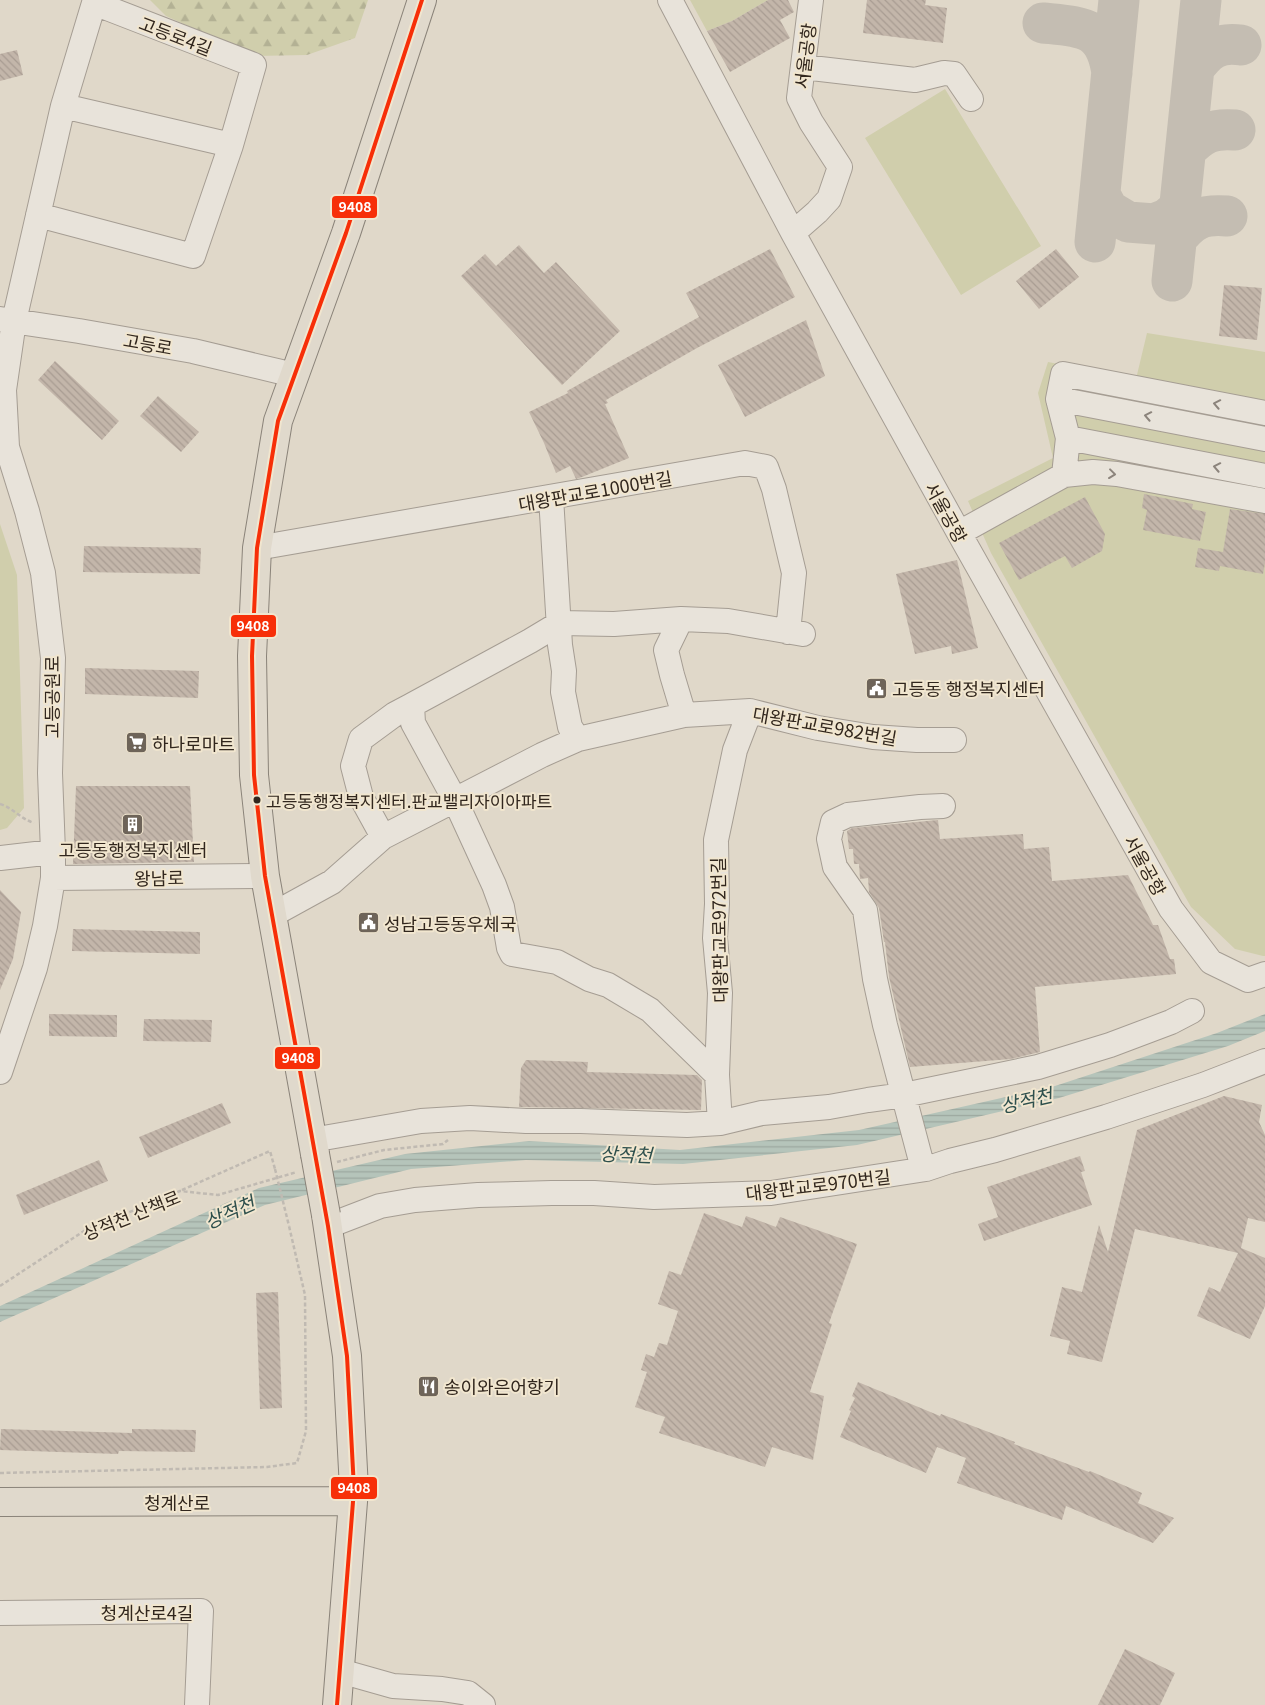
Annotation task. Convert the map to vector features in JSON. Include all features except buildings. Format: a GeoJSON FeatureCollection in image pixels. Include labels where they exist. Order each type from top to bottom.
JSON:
{"type":"FeatureCollection","features":[{"type":"Feature","properties":{"kind":"main road"},"geometry":{"type":"LineString","coordinates":[[337,1705],[354,1488],[348,1356],[327,1221],[265,876],[254,775],[252,656],[257,548],[278,421],[346,233],[422,0]]}},
{"type":"Feature","properties":{"kind":"main road","name":"청계산로"},"geometry":{"type":"LineString","coordinates":[[0,1502],[353,1501]]}},
{"type":"Feature","properties":{"kind":"street"},"geometry":{"type":"LineString","coordinates":[[670,0],[793,233]]}},
{"type":"Feature","properties":{"kind":"street","name":"서울공항"},"geometry":{"type":"LineString","coordinates":[[811,0],[799,98],[811,122],[840,167],[829,199],[818,212],[793,233],[959,533],[1171,909],[1211,962],[1248,980],[1265,974]]}},
{"type":"Feature","properties":{"kind":"street","name":"고등로4길"},"geometry":{"type":"LineString","coordinates":[[7,320],[38,215],[63,106],[94,3],[254,65],[193,256],[38,215]]}},
{"type":"Feature","properties":{"kind":"street"},"geometry":{"type":"LineString","coordinates":[[803,68],[914,80],[944,73],[954,74],[971,99]]}},
{"type":"Feature","properties":{"kind":"street"},"geometry":{"type":"LineString","coordinates":[[63,106],[230,145]]}},
{"type":"Feature","properties":{"kind":"street","name":"고등로"},"geometry":{"type":"LineString","coordinates":[[7,320],[193,351],[294,375]]}},
{"type":"Feature","properties":{"kind":"street","name":"고등공원로"},"geometry":{"type":"LineString","coordinates":[[0,1072],[35,968],[45,926],[53,878],[50,773],[53,658],[43,573],[27,511],[7,447],[4,390],[7,320]]}},
{"type":"Feature","properties":{"kind":"street"},"geometry":{"type":"LineString","coordinates":[[1064,475],[1068,438],[1058,399],[1063,374],[1265,413]]}},
{"type":"Feature","properties":{"kind":"street"},"geometry":{"type":"LineString","coordinates":[[1058,399],[1265,439]]}},
{"type":"Feature","properties":{"kind":"street"},"geometry":{"type":"LineString","coordinates":[[1068,438],[1265,476]]}},
{"type":"Feature","properties":{"kind":"street","name":"대왕판교로1000번길"},"geometry":{"type":"LineString","coordinates":[[257,548],[745,463],[766,467],[774,489],[794,573],[796,633],[728,620],[681,620]]}},
{"type":"Feature","properties":{"kind":"street"},"geometry":{"type":"LineString","coordinates":[[959,533],[1064,475],[1093,472],[1117,474],[1265,501]]}},
{"type":"Feature","properties":{"kind":"street"},"geometry":{"type":"LineString","coordinates":[[551,497],[560,645],[564,671],[563,692],[570,727],[578,739]]}},
{"type":"Feature","properties":{"kind":"street"},"geometry":{"type":"LineString","coordinates":[[383,837],[361,797],[353,766],[361,739],[395,714],[560,623],[614,624],[681,620],[666,650],[684,714]]}},
{"type":"Feature","properties":{"kind":"street"},"geometry":{"type":"LineString","coordinates":[[412,705],[414,723],[455,800],[494,885],[502,907],[509,948],[512,954],[557,962],[589,979],[608,985],[650,1010],[718,1075]]}},
{"type":"Feature","properties":{"kind":"street","name":"대왕판교로982번길"},"geometry":{"type":"LineString","coordinates":[[272,915],[332,882],[383,837],[542,755],[578,739],[684,714],[750,711],[818,728],[873,737],[954,740]]}},
{"type":"Feature","properties":{"kind":"street","name":"대왕판교로972번길"},"geometry":{"type":"LineString","coordinates":[[720,1123],[718,1075],[720,993],[715,938],[717,904],[716,840],[735,750],[750,711]]}},
{"type":"Feature","properties":{"kind":"street"},"geometry":{"type":"LineString","coordinates":[[923,1165],[894,1062],[877,988],[865,910],[835,867],[829,839],[833,822],[848,815],[943,806]]}},
{"type":"Feature","properties":{"kind":"street"},"geometry":{"type":"LineString","coordinates":[[0,858],[53,852]]}},
{"type":"Feature","properties":{"kind":"street","name":"왕남로"},"geometry":{"type":"LineString","coordinates":[[53,878],[265,876]]}},
{"type":"Feature","properties":{"kind":"street"},"geometry":{"type":"LineString","coordinates":[[314,1157],[421,1121],[470,1118],[686,1125],[720,1123],[762,1113],[829,1107],[868,1100],[905,1099],[1038,1068],[1110,1045],[1171,1022],[1192,1011]]}},
{"type":"Feature","properties":{"kind":"street","name":"대왕판교로970번길"},"geometry":{"type":"LineString","coordinates":[[327,1221],[380,1206],[415,1200],[478,1195],[594,1193],[654,1197],[771,1193],[950,1161],[995,1150],[1106,1117],[1203,1085],[1265,1061]]}},
{"type":"Feature","properties":{"kind":"street","name":"청계산로4길"},"geometry":{"type":"LineString","coordinates":[[0,1612],[201,1611],[196,1705]]}},
{"type":"Feature","properties":{"kind":"street"},"geometry":{"type":"LineString","coordinates":[[340,1671],[393,1686],[442,1689],[468,1693],[484,1705]]}},
{"type":"Feature","properties":{"kind":"path"},"geometry":{"type":"LineString","coordinates":[[0,804],[10,808],[28,821],[52,828]]}},
{"type":"Feature","properties":{"kind":"path","name":"상적천 산책로"},"geometry":{"type":"LineString","coordinates":[[0,1286],[84,1231],[180,1190],[218,1195],[262,1181],[314,1157],[443,1144],[470,1118]]}},
{"type":"Feature","properties":{"kind":"path"},"geometry":{"type":"LineString","coordinates":[[0,1473],[267,1468],[297,1463],[306,1431],[305,1295],[270,1152],[180,1190]]}},
{"type":"Feature","properties":{"kind":"green space"},"geometry":{"type":"Polygon","coordinates":[[[150,0],[368,0],[355,38],[307,55],[255,56],[166,16],[150,0]]]}},
{"type":"Feature","properties":{"kind":"green space"},"geometry":{"type":"Polygon","coordinates":[[[690,0],[768,0],[732,21],[707,31],[690,0]]]}},
{"type":"Feature","properties":{"kind":"green space"},"geometry":{"type":"Polygon","coordinates":[[[945,89],[1041,246],[961,295],[865,138],[945,89]]]}},
{"type":"Feature","properties":{"kind":"green space"},"geometry":{"type":"Polygon","coordinates":[[[1147,333],[1265,352],[1265,956],[1235,949],[1191,907],[991,553],[968,501],[1053,458],[1038,393],[1048,362],[1136,379],[1147,333]]]}},
{"type":"Feature","properties":{"kind":"green space"},"geometry":{"type":"Polygon","coordinates":[[[0,524],[17,575],[24,808],[7,828],[0,830],[0,524]]]}},
{"type":"Feature","properties":{"kind":"water","name":"상적천"},"geometry":{"type":"Polygon","coordinates":[[[1265,1014],[1265,1031],[1228,1046],[1059,1098],[857,1145],[683,1164],[526,1160],[411,1169],[265,1205],[0,1322],[0,1306],[259,1188],[405,1154],[529,1141],[680,1150],[859,1130],[1055,1086],[1217,1033],[1265,1014]]]}},
{"type":"Feature","properties":{"kind":"taxiway"},"geometry":{"type":"LineString","coordinates":[[1095,242],[1119,0]]}},
{"type":"Feature","properties":{"kind":"taxiway"},"geometry":{"type":"LineString","coordinates":[[1172,281],[1201,0]]}},
{"type":"Feature","properties":{"kind":"taxiway"},"geometry":{"type":"LineString","coordinates":[[1043,23],[1081,28],[1090,32],[1104,46],[1112,73]]}},
{"type":"Feature","properties":{"kind":"taxiway"},"geometry":{"type":"LineString","coordinates":[[1194,68],[1214,48],[1233,44],[1241,45]]}},
{"type":"Feature","properties":{"kind":"taxiway"},"geometry":{"type":"LineString","coordinates":[[1186,150],[1208,133],[1220,130],[1235,130]]}},
{"type":"Feature","properties":{"kind":"taxiway"},"geometry":{"type":"LineString","coordinates":[[1100,195],[1108,210],[1128,222],[1154,224],[1167,219],[1180,208]]}},
{"type":"Feature","properties":{"kind":"taxiway"},"geometry":{"type":"LineString","coordinates":[[1176,239],[1198,219],[1211,216],[1227,216]]}},
{"type":"Feature","properties":{"kind":"transit line","name":"9408"},"geometry":{"type":"LineString","coordinates":[[337,1705],[354,1489],[347,1356],[328,1226],[265,876],[254,775],[252,656],[257,548],[278,421],[346,233],[422,0]]}},
{"type":"Feature","properties":{"kind":"place","name":"고등동 행정복지센터"},"geometry":{"type":"Point","coordinates":[876,688]}},
{"type":"Feature","properties":{"kind":"place","name":"하나로마트"},"geometry":{"type":"Point","coordinates":[136,743]}},
{"type":"Feature","properties":{"kind":"place","name":"고등동행정복지센터.판교밸리자이아파트"},"geometry":{"type":"Point","coordinates":[257,800]}},
{"type":"Feature","properties":{"kind":"place","name":"고등동행정복지센터"},"geometry":{"type":"Point","coordinates":[133,824]}},
{"type":"Feature","properties":{"kind":"place","name":"성남고등동우체국"},"geometry":{"type":"Point","coordinates":[368,923]}},
{"type":"Feature","properties":{"kind":"place","name":"송이와은어향기"},"geometry":{"type":"Point","coordinates":[428,1386]}}]}
